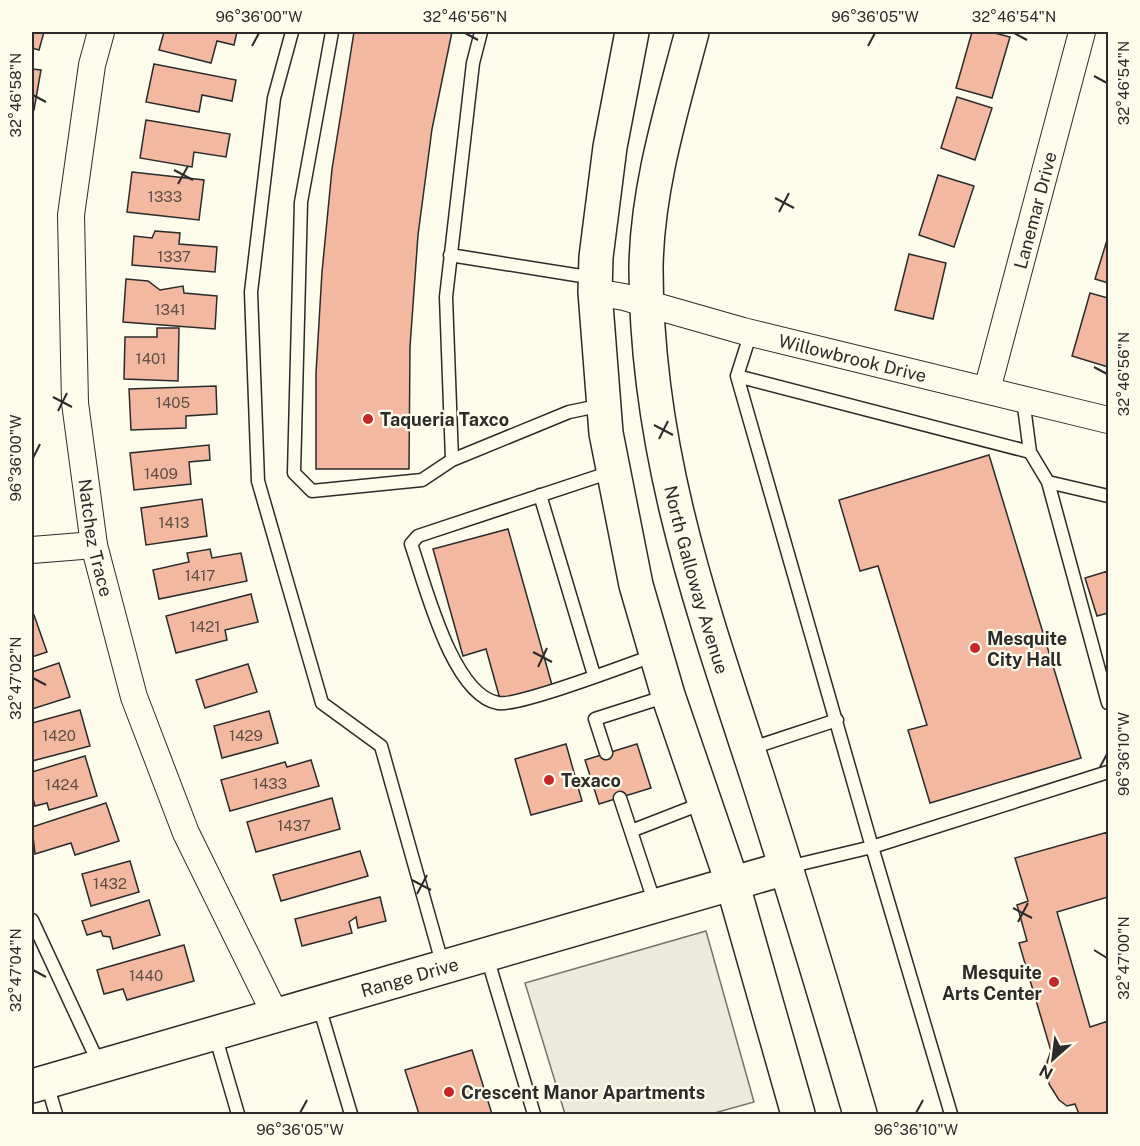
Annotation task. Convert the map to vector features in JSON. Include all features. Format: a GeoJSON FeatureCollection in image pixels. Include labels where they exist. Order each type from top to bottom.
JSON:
{"type":"FeatureCollection","features":[{"type":"Feature","properties":{"kind":"main road"},"geometry":{"type":"LineString","coordinates":[[632,32],[610,147],[595,285],[604,405],[613,471],[636,585],[668,695],[732,882],[798,1114]]}},
{"type":"Feature","properties":{"kind":"main road","name":"North Galloway Avenue"},"geometry":{"type":"LineString","coordinates":[[692,32],[660,156],[646,266],[651,369],[662,451],[700,602],[786,868],[860,1114]]}},
{"type":"Feature","properties":{"kind":"main road","name":"Range Drive"},"geometry":{"type":"LineString","coordinates":[[39,1083],[786,868]]}},
{"type":"Feature","properties":{"kind":"street","name":"Natchez Trace"},"geometry":{"type":"LineString","coordinates":[[101,32],[92,65],[71,215],[75,403],[94,545],[134,697],[186,833],[274,1014]]}},
{"type":"Feature","properties":{"kind":"street","name":"Lanemar Drive"},"geometry":{"type":"LineString","coordinates":[[987,390],[1082,32]]}},
{"type":"Feature","properties":{"kind":"street","name":"Willowbrook Drive"},"geometry":{"type":"LineString","coordinates":[[595,285],[648,304],[751,332],[1108,420]]}},
{"type":"Feature","properties":{"kind":"street"},"geometry":{"type":"LineString","coordinates":[[32,550],[94,545]]}},
{"type":"Feature","properties":{"kind":"lane"},"geometry":{"type":"LineString","coordinates":[[291,32],[274,98],[251,292],[258,481],[322,703],[381,746],[442,966]]}},
{"type":"Feature","properties":{"kind":"lane"},"geometry":{"type":"LineString","coordinates":[[332,32],[302,202],[294,473],[312,491],[422,480],[452,460],[570,412],[604,405]]}},
{"type":"Feature","properties":{"kind":"lane"},"geometry":{"type":"LineString","coordinates":[[452,460],[446,297],[473,63],[481,32]]}},
{"type":"Feature","properties":{"kind":"lane"},"geometry":{"type":"LineString","coordinates":[[450,255],[595,285]]}},
{"type":"Feature","properties":{"kind":"lane"},"geometry":{"type":"LineString","coordinates":[[751,332],[737,376],[951,1114]]}},
{"type":"Feature","properties":{"kind":"lane"},"geometry":{"type":"LineString","coordinates":[[737,376],[1030,452]]}},
{"type":"Feature","properties":{"kind":"lane"},"geometry":{"type":"LineString","coordinates":[[1023,399],[1030,452],[1048,482],[1108,704]]}},
{"type":"Feature","properties":{"kind":"lane"},"geometry":{"type":"LineString","coordinates":[[613,471],[418,536],[411,544],[452,660],[478,695],[499,704],[529,698],[656,654]]}},
{"type":"Feature","properties":{"kind":"lane"},"geometry":{"type":"LineString","coordinates":[[1048,482],[1108,496]]}},
{"type":"Feature","properties":{"kind":"lane"},"geometry":{"type":"LineString","coordinates":[[540,495],[594,675]]}},
{"type":"Feature","properties":{"kind":"lane"},"geometry":{"type":"LineString","coordinates":[[606,753],[595,719],[668,695]]}},
{"type":"Feature","properties":{"kind":"lane"},"geometry":{"type":"LineString","coordinates":[[748,749],[837,720]]}},
{"type":"Feature","properties":{"kind":"lane"},"geometry":{"type":"LineString","coordinates":[[786,868],[872,847],[1108,772]]}},
{"type":"Feature","properties":{"kind":"lane"},"geometry":{"type":"LineString","coordinates":[[620,798],[655,904]]}},
{"type":"Feature","properties":{"kind":"lane"},"geometry":{"type":"LineString","coordinates":[[631,831],[705,802]]}},
{"type":"Feature","properties":{"kind":"lane"},"geometry":{"type":"LineString","coordinates":[[32,920],[99,1065]]}},
{"type":"Feature","properties":{"kind":"lane"},"geometry":{"type":"LineString","coordinates":[[486,953],[534,1114]]}},
{"type":"Feature","properties":{"kind":"lane"},"geometry":{"type":"LineString","coordinates":[[318,1002],[351,1114]]}},
{"type":"Feature","properties":{"kind":"lane"},"geometry":{"type":"LineString","coordinates":[[214,1032],[238,1114]]}},
{"type":"Feature","properties":{"kind":"lane"},"geometry":{"type":"LineString","coordinates":[[39,1083],[56,1114]]}},
{"type":"Feature","properties":{"kind":"shaded area"},"geometry":{"type":"Polygon","coordinates":[[[706,931],[754,1102],[711,1114],[565,1114],[525,983],[706,931]]]}},
{"type":"Feature","properties":{"kind":"building"},"geometry":{"type":"Polygon","coordinates":[[[32,32],[44,32],[39,50],[32,48],[32,32]]]}},
{"type":"Feature","properties":{"kind":"building"},"geometry":{"type":"Polygon","coordinates":[[[164,32],[237,32],[234,45],[217,41],[211,63],[159,50],[164,32]]]}},
{"type":"Feature","properties":{"kind":"building"},"geometry":{"type":"Polygon","coordinates":[[[354,32],[452,32],[432,129],[418,235],[410,347],[409,469],[316,469],[316,373],[322,272],[332,169],[354,32]]]}},
{"type":"Feature","properties":{"kind":"building"},"geometry":{"type":"Polygon","coordinates":[[[972,32],[991,32],[1010,37],[992,98],[956,88],[972,32]]]}},
{"type":"Feature","properties":{"kind":"building"},"geometry":{"type":"Polygon","coordinates":[[[154,64],[236,80],[232,101],[202,95],[199,112],[146,102],[154,64]]]}},
{"type":"Feature","properties":{"kind":"building"},"geometry":{"type":"Polygon","coordinates":[[[32,69],[41,70],[34,110],[32,110],[32,69]]]}},
{"type":"Feature","properties":{"kind":"building"},"geometry":{"type":"Polygon","coordinates":[[[957,97],[992,108],[975,160],[941,148],[957,97]]]}},
{"type":"Feature","properties":{"kind":"building"},"geometry":{"type":"Polygon","coordinates":[[[146,120],[230,134],[226,157],[194,152],[192,167],[140,158],[146,120]]]}},
{"type":"Feature","properties":{"kind":"building"},"geometry":{"type":"Polygon","coordinates":[[[132,172],[204,180],[199,220],[127,212],[132,172]]]}},
{"type":"Feature","properties":{"kind":"building"},"geometry":{"type":"Polygon","coordinates":[[[938,175],[974,186],[954,247],[919,235],[938,175]]]}},
{"type":"Feature","properties":{"kind":"building"},"geometry":{"type":"Polygon","coordinates":[[[155,231],[180,233],[179,244],[217,247],[215,272],[132,265],[134,236],[152,238],[155,231]]]}},
{"type":"Feature","properties":{"kind":"building"},"geometry":{"type":"Polygon","coordinates":[[[1108,237],[1108,283],[1095,279],[1108,237]]]}},
{"type":"Feature","properties":{"kind":"building"},"geometry":{"type":"Polygon","coordinates":[[[909,254],[946,263],[933,319],[895,310],[909,254]]]}},
{"type":"Feature","properties":{"kind":"building"},"geometry":{"type":"Polygon","coordinates":[[[126,279],[148,281],[160,290],[183,286],[184,293],[217,296],[215,329],[123,322],[126,279]]]}},
{"type":"Feature","properties":{"kind":"building"},"geometry":{"type":"Polygon","coordinates":[[[1090,293],[1108,298],[1108,367],[1072,356],[1090,293]]]}},
{"type":"Feature","properties":{"kind":"building"},"geometry":{"type":"Polygon","coordinates":[[[157,328],[179,328],[178,381],[124,379],[125,337],[157,337],[157,328]]]}},
{"type":"Feature","properties":{"kind":"building"},"geometry":{"type":"Polygon","coordinates":[[[216,386],[217,414],[186,416],[186,428],[131,430],[129,389],[216,386]]]}},
{"type":"Feature","properties":{"kind":"building"},"geometry":{"type":"Polygon","coordinates":[[[209,445],[210,460],[189,462],[191,484],[134,490],[130,453],[209,445]]]}},
{"type":"Feature","properties":{"kind":"building","name":"Mesquite City Hall"},"geometry":{"type":"Polygon","coordinates":[[[989,455],[1081,758],[930,803],[908,730],[927,725],[878,566],[860,571],[839,500],[989,455]]]}},
{"type":"Feature","properties":{"kind":"building"},"geometry":{"type":"Polygon","coordinates":[[[202,499],[207,536],[146,545],[141,508],[202,499]]]}},
{"type":"Feature","properties":{"kind":"building"},"geometry":{"type":"Polygon","coordinates":[[[508,529],[552,685],[500,699],[486,649],[463,656],[433,549],[508,529]]]}},
{"type":"Feature","properties":{"kind":"building"},"geometry":{"type":"Polygon","coordinates":[[[210,549],[212,558],[241,553],[247,581],[159,599],[153,570],[189,562],[187,553],[210,549]]]}},
{"type":"Feature","properties":{"kind":"building"},"geometry":{"type":"Polygon","coordinates":[[[1108,571],[1108,613],[1097,616],[1085,578],[1108,571]]]}},
{"type":"Feature","properties":{"kind":"building"},"geometry":{"type":"Polygon","coordinates":[[[251,594],[258,622],[225,630],[227,640],[176,653],[166,616],[251,594]]]}},
{"type":"Feature","properties":{"kind":"building"},"geometry":{"type":"Polygon","coordinates":[[[34,615],[47,652],[32,657],[32,616],[34,615]]]}},
{"type":"Feature","properties":{"kind":"building"},"geometry":{"type":"Polygon","coordinates":[[[59,663],[70,697],[32,709],[32,672],[59,663]]]}},
{"type":"Feature","properties":{"kind":"building"},"geometry":{"type":"Polygon","coordinates":[[[248,664],[257,692],[205,708],[196,680],[248,664]]]}},
{"type":"Feature","properties":{"kind":"building"},"geometry":{"type":"Polygon","coordinates":[[[80,710],[90,746],[32,761],[32,723],[80,710]]]}},
{"type":"Feature","properties":{"kind":"building"},"geometry":{"type":"Polygon","coordinates":[[[269,711],[278,743],[222,758],[214,726],[269,711]]]}},
{"type":"Feature","properties":{"kind":"building","name":"Texaco"},"geometry":{"type":"Polygon","coordinates":[[[566,744],[582,801],[531,815],[515,759],[566,744]]]}},
{"type":"Feature","properties":{"kind":"building","name":"Texaco"},"geometry":{"type":"Polygon","coordinates":[[[637,744],[651,788],[599,804],[585,760],[637,744]]]}},
{"type":"Feature","properties":{"kind":"building"},"geometry":{"type":"Polygon","coordinates":[[[85,756],[97,796],[49,810],[47,803],[35,806],[32,795],[32,772],[85,756]]]}},
{"type":"Feature","properties":{"kind":"building"},"geometry":{"type":"Polygon","coordinates":[[[311,760],[319,786],[230,811],[221,780],[285,762],[287,767],[311,760]]]}},
{"type":"Feature","properties":{"kind":"building"},"geometry":{"type":"Polygon","coordinates":[[[332,798],[340,829],[256,852],[247,822],[332,798]]]}},
{"type":"Feature","properties":{"kind":"building"},"geometry":{"type":"Polygon","coordinates":[[[106,803],[119,841],[75,855],[71,843],[35,854],[32,827],[106,803]]]}},
{"type":"Feature","properties":{"kind":"building","name":"Mesquite Arts Center"},"geometry":{"type":"Polygon","coordinates":[[[1108,832],[1108,897],[1057,912],[1090,1027],[1108,1021],[1108,1114],[1079,1114],[1075,1104],[1067,1106],[1059,1100],[1049,1084],[1047,1062],[1051,1051],[1019,943],[1027,941],[1017,905],[1028,901],[1015,858],[1108,832]]]}},
{"type":"Feature","properties":{"kind":"building"},"geometry":{"type":"Polygon","coordinates":[[[360,851],[368,876],[281,901],[273,875],[360,851]]]}},
{"type":"Feature","properties":{"kind":"building"},"geometry":{"type":"Polygon","coordinates":[[[130,861],[139,892],[91,906],[82,874],[130,861]]]}},
{"type":"Feature","properties":{"kind":"building"},"geometry":{"type":"Polygon","coordinates":[[[380,897],[386,921],[358,928],[356,917],[349,922],[352,933],[302,946],[295,919],[380,897]]]}},
{"type":"Feature","properties":{"kind":"building"},"geometry":{"type":"Polygon","coordinates":[[[149,900],[160,935],[113,949],[110,937],[103,936],[101,931],[87,935],[82,921],[149,900]]]}},
{"type":"Feature","properties":{"kind":"building"},"geometry":{"type":"Polygon","coordinates":[[[184,945],[194,981],[127,1000],[123,989],[104,994],[97,970],[184,945]]]}},
{"type":"Feature","properties":{"kind":"building","name":"Crescent Manor Apartments"},"geometry":{"type":"Polygon","coordinates":[[[472,1050],[492,1114],[419,1114],[405,1070],[472,1050]]]}},
{"type":"Feature","properties":{"kind":"place","name":"Taqueria Taxco"},"geometry":{"type":"Point","coordinates":[368,419]}},
{"type":"Feature","properties":{"kind":"place","name":"Mesquite City Hall"},"geometry":{"type":"Point","coordinates":[975,648]}},
{"type":"Feature","properties":{"kind":"place","name":"Texaco"},"geometry":{"type":"Point","coordinates":[549,780]}},
{"type":"Feature","properties":{"kind":"place","name":"Mesquite Arts Center"},"geometry":{"type":"Point","coordinates":[1054,982]}},
{"type":"Feature","properties":{"kind":"place","name":"Crescent Manor Apartments"},"geometry":{"type":"Point","coordinates":[449,1092]}}]}
